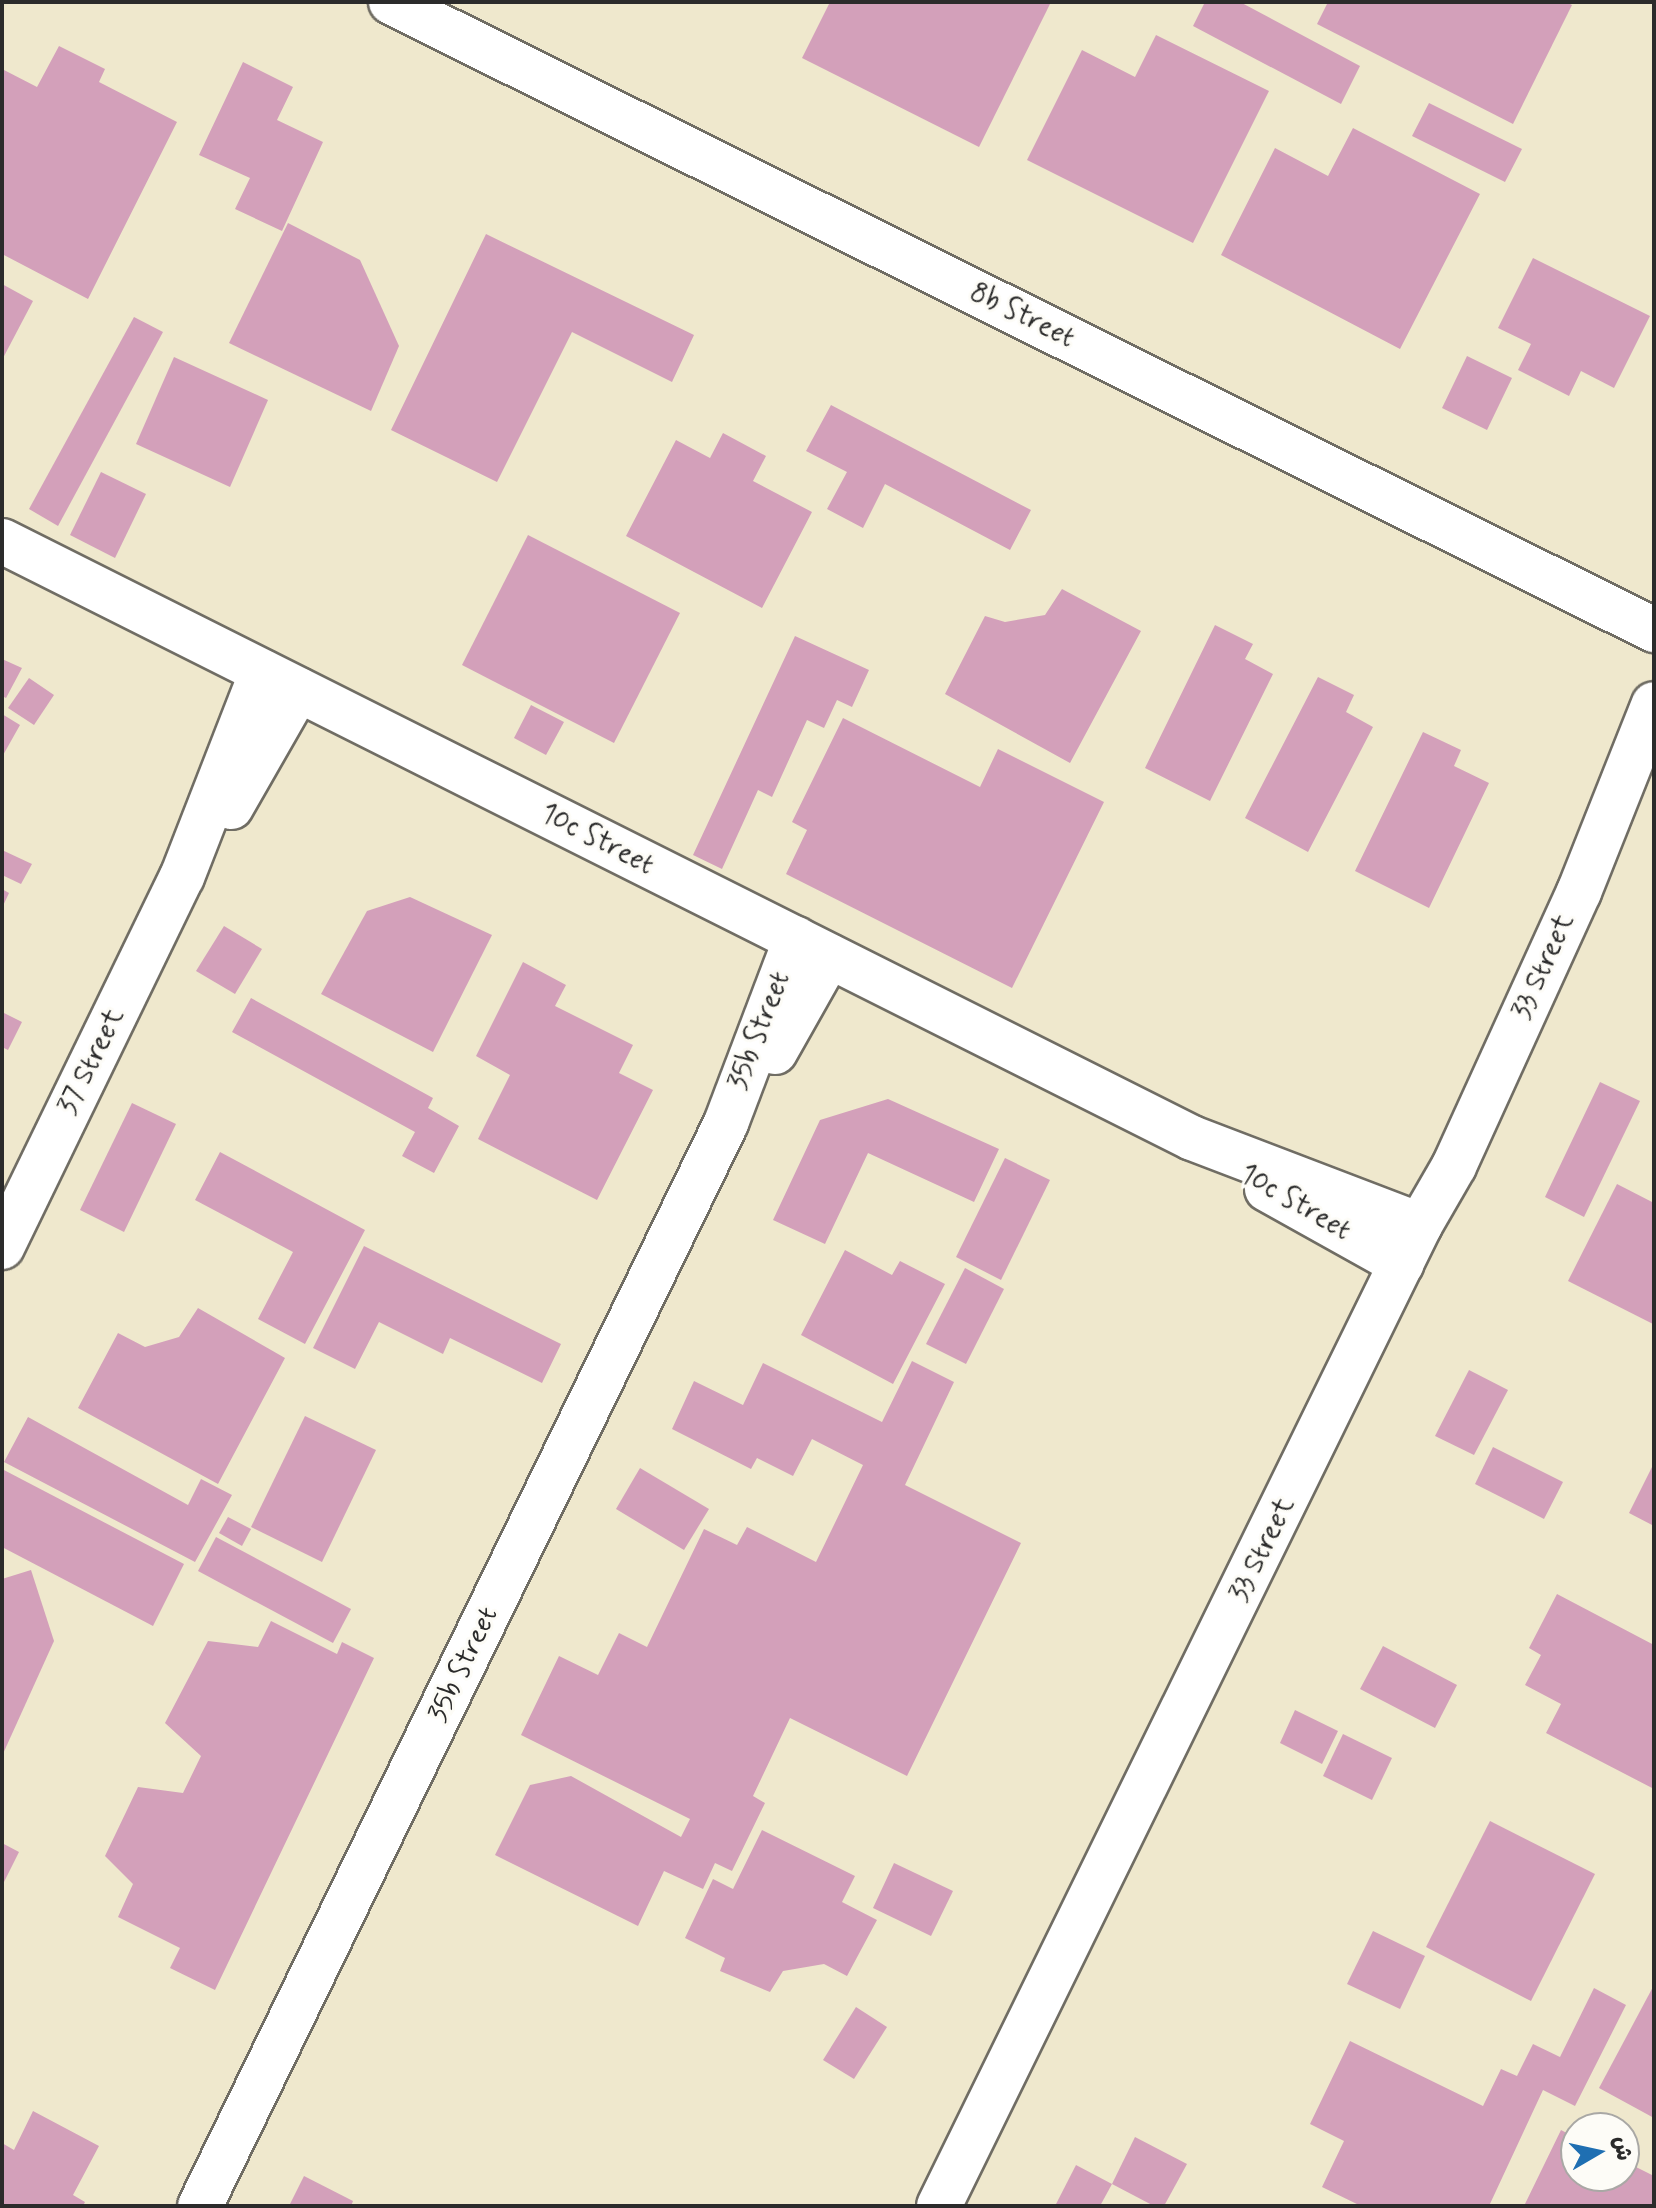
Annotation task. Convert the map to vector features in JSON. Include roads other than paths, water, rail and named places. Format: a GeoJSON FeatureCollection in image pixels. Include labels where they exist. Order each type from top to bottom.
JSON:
{"type":"FeatureCollection","features":[{"type":"Feature","properties":{"kind":"street","name":"8b Street"},"geometry":{"type":"LineString","coordinates":[[391,2],[1654,630]]}},
{"type":"Feature","properties":{"kind":"street","name":"10c Street"},"geometry":{"type":"LineString","coordinates":[[2,541],[1192,1138],[1239,1153],[1420,1225]]}},
{"type":"Feature","properties":{"kind":"street","name":"37 Street"},"geometry":{"type":"LineString","coordinates":[[2,1247],[182,877],[224,820],[280,681]]}},
{"type":"Feature","properties":{"kind":"street","name":"33 Street"},"geometry":{"type":"LineString","coordinates":[[939,2206],[1420,1225],[1454,1166],[1579,892],[1654,704]]}},
{"type":"Feature","properties":{"kind":"street","name":"33 Street"},"geometry":{"type":"LineString","coordinates":[[1579,892],[1622,835],[1654,779]]}},
{"type":"Feature","properties":{"kind":"street","name":"35b Street"},"geometry":{"type":"LineString","coordinates":[[200,2206],[726,1123],[768,1065],[812,948]]}},
{"type":"Feature","properties":{"kind":"street","name":"10c Street"},"geometry":{"type":"LineString","coordinates":[[1192,1138],[1250,1180],[1401,1264]]}}]}
